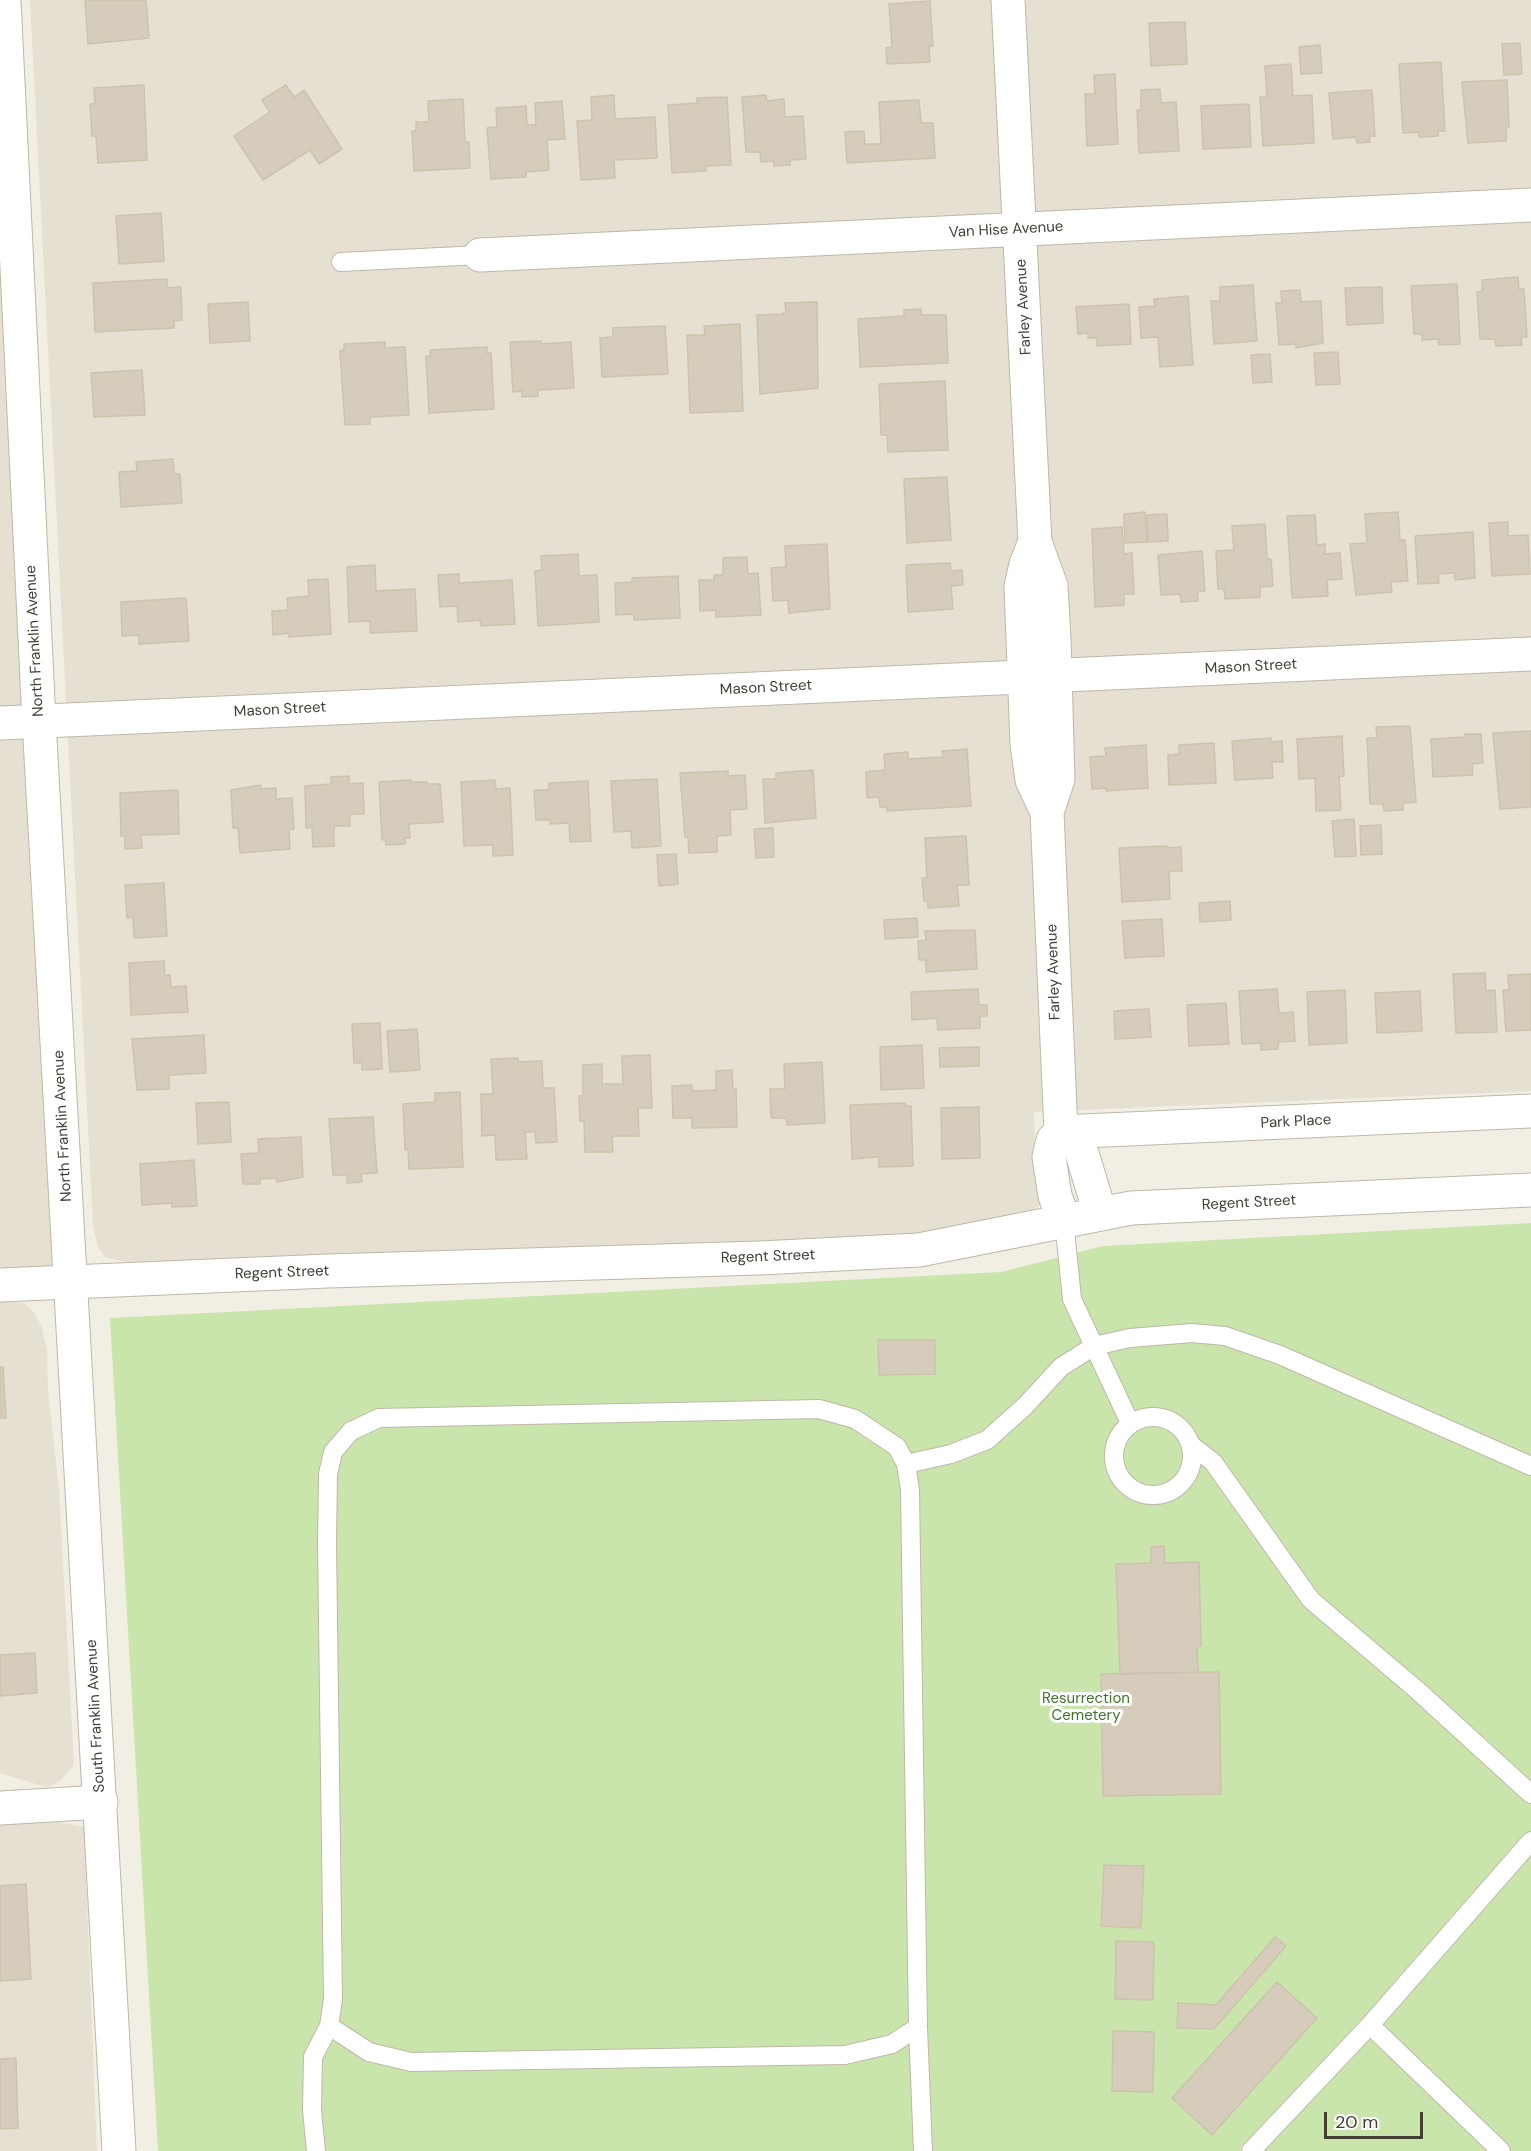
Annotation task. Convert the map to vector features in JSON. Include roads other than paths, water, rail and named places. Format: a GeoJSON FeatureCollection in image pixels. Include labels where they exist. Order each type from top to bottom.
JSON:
{"type":"FeatureCollection","features":[{"type":"Feature","properties":{"kind":"street","name":"North Franklin Avenue"},"geometry":{"type":"LineString","coordinates":[[4,0],[8,262],[39,721],[72,1282]]}},
{"type":"Feature","properties":{"kind":"street","name":"Farley Avenue"},"geometry":{"type":"LineString","coordinates":[[1008,0],[1035,542],[1051,586],[1040,676],[1058,779],[1047,812],[1061,1132],[1053,1140],[1050,1157],[1055,1196],[1064,1220]]}},
{"type":"Feature","properties":{"kind":"street","name":"Van Hise Avenue"},"geometry":{"type":"LineString","coordinates":[[480,255],[1531,205]]}},
{"type":"Feature","properties":{"kind":"street","name":"Mason Street"},"geometry":{"type":"LineString","coordinates":[[0,723],[1531,654]]}},
{"type":"Feature","properties":{"kind":"street","name":"Park Place"},"geometry":{"type":"LineString","coordinates":[[1061,1132],[1531,1111]]}},
{"type":"Feature","properties":{"kind":"street"},"geometry":{"type":"LineString","coordinates":[[1061,1132],[1080,1147],[1100,1213]]}},
{"type":"Feature","properties":{"kind":"street","name":"Regent Street"},"geometry":{"type":"LineString","coordinates":[[0,1285],[760,1258],[919,1250],[1010,1234],[1064,1220],[1131,1208],[1531,1190]]}},
{"type":"Feature","properties":{"kind":"street","name":"South Franklin Avenue"},"geometry":{"type":"LineString","coordinates":[[72,1282],[119,2151]]}},
{"type":"Feature","properties":{"kind":"street"},"geometry":{"type":"LineString","coordinates":[[0,1808],[101,1802]]}},
{"type":"Feature","properties":{"kind":"lane"},"geometry":{"type":"LineString","coordinates":[[341,262],[480,255]]}},
{"type":"Feature","properties":{"kind":"lane"},"geometry":{"type":"LineString","coordinates":[[1064,1220],[1072,1299],[1130,1423]]}},
{"type":"Feature","properties":{"kind":"lane"},"geometry":{"type":"LineString","coordinates":[[906,1464],[951,1454],[987,1440],[1061,1367],[1094,1346],[1162,1334],[1225,1336],[1280,1355],[1531,1466]]}},
{"type":"Feature","properties":{"kind":"lane"},"geometry":{"type":"LineString","coordinates":[[316,2151],[312,2110],[313,2057],[328,2026],[333,1999],[327,1543],[328,1474],[333,1452],[351,1431],[379,1418],[819,1409],[855,1419],[897,1447],[906,1464],[910,1490],[918,2027],[923,2151]]}},
{"type":"Feature","properties":{"kind":"lane"},"geometry":{"type":"LineString","coordinates":[[1156,1416],[1181,1427],[1191,1446],[1192,1465],[1187,1477],[1178,1487],[1152,1496],[1129,1488],[1115,1468],[1116,1443],[1121,1432],[1130,1423],[1156,1416]]}},
{"type":"Feature","properties":{"kind":"lane"},"geometry":{"type":"LineString","coordinates":[[1191,1446],[1214,1462],[1311,1600],[1417,1690],[1531,1794]]}},
{"type":"Feature","properties":{"kind":"lane"},"geometry":{"type":"LineString","coordinates":[[1251,2151],[1370,2025],[1531,1841]]}},
{"type":"Feature","properties":{"kind":"lane"},"geometry":{"type":"LineString","coordinates":[[1370,2025],[1501,2151]]}},
{"type":"Feature","properties":{"kind":"lane"},"geometry":{"type":"LineString","coordinates":[[328,2026],[369,2052],[411,2062],[845,2055],[892,2043],[918,2027]]}},
{"type":"Feature","properties":{"kind":"park label","name":"Resurrection Cemetery"},"geometry":{"type":"Point","coordinates":[1086,1708]}}]}
